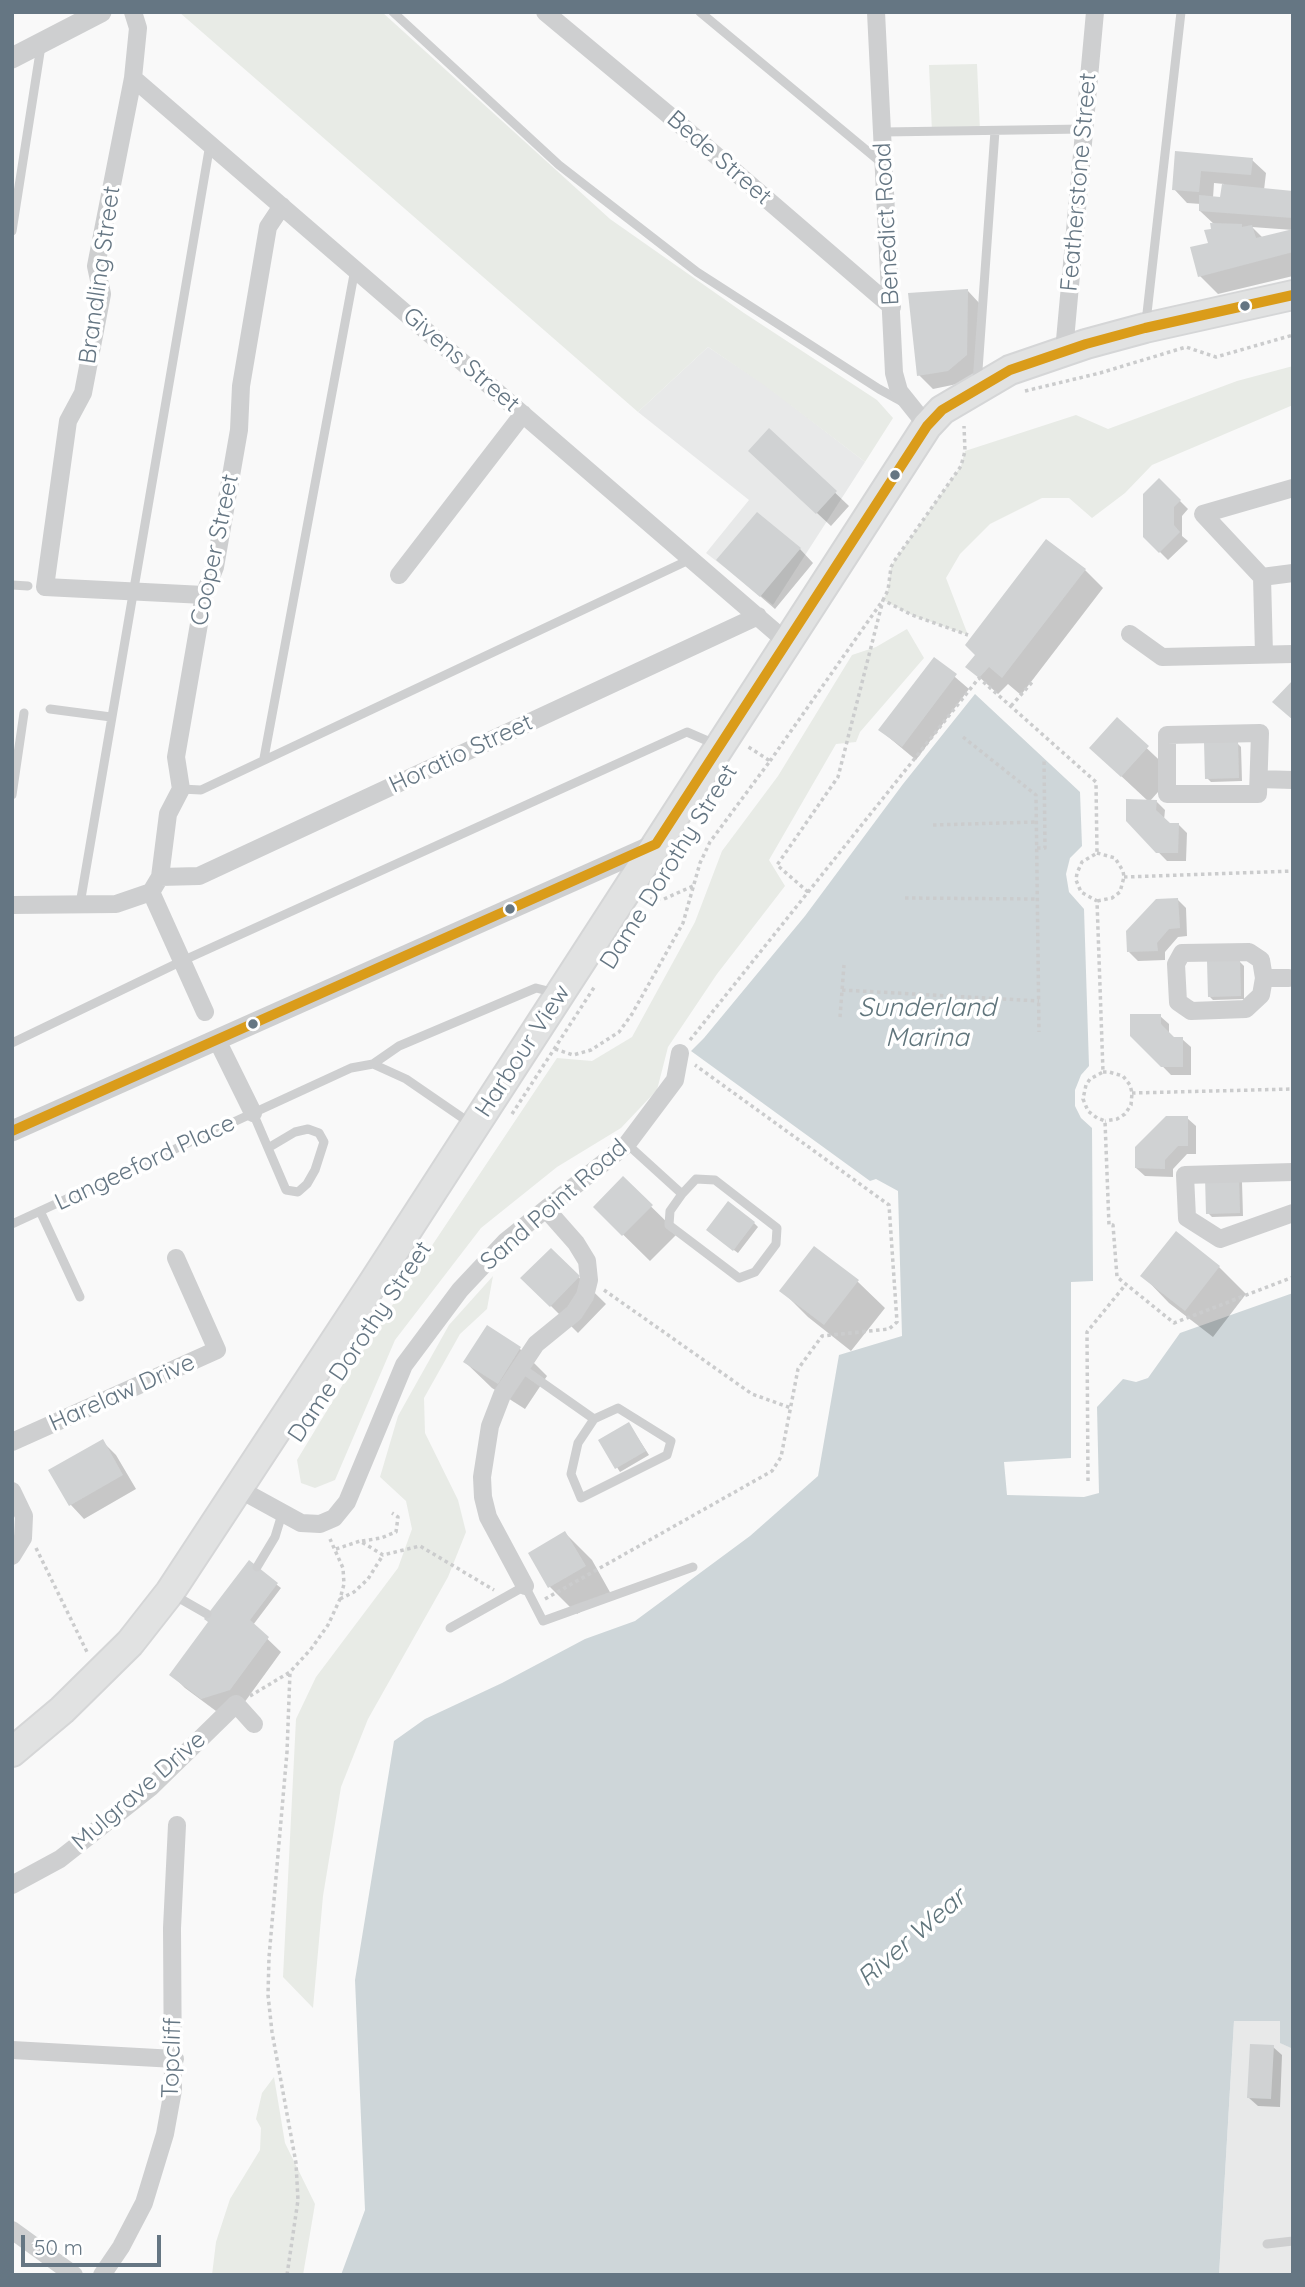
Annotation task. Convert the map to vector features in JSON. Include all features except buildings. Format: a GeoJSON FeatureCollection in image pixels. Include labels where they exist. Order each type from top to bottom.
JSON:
{"type":"FeatureCollection","features":[{"type":"Feature","properties":{"kind":"main road","name":"Harbour View"},"geometry":{"type":"LineString","coordinates":[[475,1126],[656,844],[733,745],[788,643],[920,416],[942,410],[1010,370],[1064,351],[1145,328],[1293,295]]}},
{"type":"Feature","properties":{"kind":"main road","name":"Dame Dorothy Street"},"geometry":{"type":"LineString","coordinates":[[12,1752],[62,1710],[130,1643],[170,1592],[475,1126]]}},
{"type":"Feature","properties":{"kind":"street"},"geometry":{"type":"LineString","coordinates":[[12,58],[41,44],[70,20],[101,12]]}},
{"type":"Feature","properties":{"kind":"street","name":"Brandling Street"},"geometry":{"type":"LineString","coordinates":[[133,12],[138,28],[133,78],[96,266],[102,294],[83,393],[68,421],[45,587],[204,595]]}},
{"type":"Feature","properties":{"kind":"street","name":"Bede Street"},"geometry":{"type":"LineString","coordinates":[[545,12],[892,307]]}},
{"type":"Feature","properties":{"kind":"street","name":"Benedict Road"},"geometry":{"type":"LineString","coordinates":[[876,12],[894,373],[899,391],[920,416]]}},
{"type":"Feature","properties":{"kind":"street","name":"Featherstone Street"},"geometry":{"type":"LineString","coordinates":[[1064,351],[1095,12]]}},
{"type":"Feature","properties":{"kind":"street","name":"Givens Street"},"geometry":{"type":"LineString","coordinates":[[133,78],[788,643]]}},
{"type":"Feature","properties":{"kind":"street","name":"Cooper Street"},"geometry":{"type":"LineString","coordinates":[[181,789],[176,757],[204,595],[215,568],[220,540],[239,430],[241,386],[268,227],[282,206]]}},
{"type":"Feature","properties":{"kind":"street"},"geometry":{"type":"LineString","coordinates":[[399,575],[523,414]]}},
{"type":"Feature","properties":{"kind":"street"},"geometry":{"type":"LineString","coordinates":[[1264,654],[1262,578],[1203,514],[1293,488]]}},
{"type":"Feature","properties":{"kind":"street"},"geometry":{"type":"LineString","coordinates":[[1262,578],[1293,573]]}},
{"type":"Feature","properties":{"kind":"street","name":"Horatio Street"},"geometry":{"type":"LineString","coordinates":[[12,905],[116,904],[156,884],[199,876],[758,616]]}},
{"type":"Feature","properties":{"kind":"street"},"geometry":{"type":"LineString","coordinates":[[1130,634],[1163,657],[1293,653]]}},
{"type":"Feature","properties":{"kind":"street"},"geometry":{"type":"LineString","coordinates":[[1260,733],[1259,779],[1258,794],[1167,794],[1167,735],[1260,733]]}},
{"type":"Feature","properties":{"kind":"street"},"geometry":{"type":"LineString","coordinates":[[1259,779],[1293,780]]}},
{"type":"Feature","properties":{"kind":"street"},"geometry":{"type":"LineString","coordinates":[[181,789],[168,814],[156,884],[182,961],[205,1012]]}},
{"type":"Feature","properties":{"kind":"street"},"geometry":{"type":"LineString","coordinates":[[12,1131],[656,844]]}},
{"type":"Feature","properties":{"kind":"street"},"geometry":{"type":"LineString","coordinates":[[1249,952],[1261,960],[1264,978],[1261,995],[1246,1009],[1191,1011],[1178,1002],[1176,964],[1182,953],[1249,952]]}},
{"type":"Feature","properties":{"kind":"street"},"geometry":{"type":"LineString","coordinates":[[1264,978],[1289,978]]}},
{"type":"Feature","properties":{"kind":"street"},"geometry":{"type":"LineString","coordinates":[[217,1040],[253,1113]]}},
{"type":"Feature","properties":{"kind":"street","name":"Sand Point Road"},"geometry":{"type":"LineString","coordinates":[[320,1524],[334,1518],[347,1502],[404,1365],[460,1290],[506,1241],[627,1144],[675,1080],[680,1054]]}},
{"type":"Feature","properties":{"kind":"street"},"geometry":{"type":"LineString","coordinates":[[1293,1172],[1185,1175],[1187,1219],[1220,1239],[1293,1213]]}},
{"type":"Feature","properties":{"kind":"street"},"geometry":{"type":"LineString","coordinates":[[529,1594],[488,1517],[482,1477],[490,1426],[502,1395],[536,1344],[574,1313],[585,1296],[589,1280],[587,1261],[576,1243],[546,1209]]}},
{"type":"Feature","properties":{"kind":"street","name":"Harelaw Drive"},"geometry":{"type":"LineString","coordinates":[[12,1442],[217,1350],[176,1258]]}},
{"type":"Feature","properties":{"kind":"street"},"geometry":{"type":"LineString","coordinates":[[239,1489],[282,1514],[302,1522],[320,1524]]}},
{"type":"Feature","properties":{"kind":"street"},"geometry":{"type":"LineString","coordinates":[[12,1491],[24,1516],[23,1538],[12,1556]]}},
{"type":"Feature","properties":{"kind":"street"},"geometry":{"type":"LineString","coordinates":[[236,1704],[254,1724]]}},
{"type":"Feature","properties":{"kind":"street","name":"Mulgrave Drive"},"geometry":{"type":"LineString","coordinates":[[12,1885],[60,1859],[150,1788],[236,1704]]}},
{"type":"Feature","properties":{"kind":"street","name":"Topcliff"},"geometry":{"type":"LineString","coordinates":[[102,2275],[121,2247],[144,2203],[156,2168],[173,2090],[175,2059],[172,1928],[177,1825]]}},
{"type":"Feature","properties":{"kind":"street"},"geometry":{"type":"LineString","coordinates":[[12,2050],[175,2059]]}},
{"type":"Feature","properties":{"kind":"street"},"geometry":{"type":"LineString","coordinates":[[12,2230],[74,2275]]}},
{"type":"Feature","properties":{"kind":"lane"},"geometry":{"type":"LineString","coordinates":[[393,12],[559,165],[697,272],[920,416]]}},
{"type":"Feature","properties":{"kind":"lane"},"geometry":{"type":"LineString","coordinates":[[700,12],[885,165]]}},
{"type":"Feature","properties":{"kind":"lane"},"geometry":{"type":"LineString","coordinates":[[1145,328],[1181,12]]}},
{"type":"Feature","properties":{"kind":"lane"},"geometry":{"type":"LineString","coordinates":[[12,231],[41,44]]}},
{"type":"Feature","properties":{"kind":"lane"},"geometry":{"type":"LineString","coordinates":[[883,132],[1084,129]]}},
{"type":"Feature","properties":{"kind":"lane"},"geometry":{"type":"LineString","coordinates":[[977,390],[995,131]]}},
{"type":"Feature","properties":{"kind":"lane"},"geometry":{"type":"LineString","coordinates":[[80,904],[210,144]]}},
{"type":"Feature","properties":{"kind":"lane"},"geometry":{"type":"LineString","coordinates":[[264,758],[355,269]]}},
{"type":"Feature","properties":{"kind":"lane"},"geometry":{"type":"LineString","coordinates":[[181,789],[201,790],[691,559]]}},
{"type":"Feature","properties":{"kind":"lane"},"geometry":{"type":"LineString","coordinates":[[12,584],[28,586]]}},
{"type":"Feature","properties":{"kind":"lane"},"geometry":{"type":"LineString","coordinates":[[50,709],[111,717]]}},
{"type":"Feature","properties":{"kind":"lane"},"geometry":{"type":"LineString","coordinates":[[12,795],[24,713]]}},
{"type":"Feature","properties":{"kind":"lane"},"geometry":{"type":"LineString","coordinates":[[12,1043],[182,961],[687,732],[733,745]]}},
{"type":"Feature","properties":{"kind":"lane"},"geometry":{"type":"LineString","coordinates":[[253,1113],[351,1068],[373,1064],[399,1046],[536,988],[560,994]]}},
{"type":"Feature","properties":{"kind":"lane"},"geometry":{"type":"LineString","coordinates":[[373,1064],[406,1079],[475,1126]]}},
{"type":"Feature","properties":{"kind":"lane","name":"Langeeford Place"},"geometry":{"type":"LineString","coordinates":[[12,1224],[253,1113],[268,1148],[286,1190],[298,1192],[307,1184],[315,1170],[324,1142],[318,1133],[308,1129],[295,1132],[268,1148]]}},
{"type":"Feature","properties":{"kind":"lane"},"geometry":{"type":"LineString","coordinates":[[627,1144],[682,1194]]}},
{"type":"Feature","properties":{"kind":"lane"},"geometry":{"type":"LineString","coordinates":[[696,1179],[715,1180],[777,1228],[776,1244],[755,1272],[739,1278],[669,1224],[670,1211],[682,1194],[696,1179]]}},
{"type":"Feature","properties":{"kind":"lane"},"geometry":{"type":"LineString","coordinates":[[40,1211],[80,1297]]}},
{"type":"Feature","properties":{"kind":"lane"},"geometry":{"type":"LineString","coordinates":[[520,1367],[594,1419]]}},
{"type":"Feature","properties":{"kind":"lane"},"geometry":{"type":"LineString","coordinates":[[618,1408],[671,1441],[667,1455],[582,1498],[571,1474],[578,1443],[594,1419],[618,1408]]}},
{"type":"Feature","properties":{"kind":"lane"},"geometry":{"type":"LineString","coordinates":[[257,1567],[275,1537],[282,1514]]}},
{"type":"Feature","properties":{"kind":"lane"},"geometry":{"type":"LineString","coordinates":[[450,1628],[505,1597],[529,1594],[543,1621],[693,1567]]}},
{"type":"Feature","properties":{"kind":"lane"},"geometry":{"type":"LineString","coordinates":[[170,1592],[207,1614]]}},
{"type":"Feature","properties":{"kind":"lane"},"geometry":{"type":"LineString","coordinates":[[1267,2244],[1293,2241]]}},
{"type":"Feature","properties":{"kind":"path"},"geometry":{"type":"LineString","coordinates":[[1021,392],[1100,373],[1185,347],[1216,356],[1293,335]]}},
{"type":"Feature","properties":{"kind":"path"},"geometry":{"type":"LineString","coordinates":[[555,1049],[573,1055],[592,1050],[619,1032],[632,1014],[683,923],[700,863],[710,842],[883,600],[895,560],[961,466],[965,451],[966,424],[955,433]]}},
{"type":"Feature","properties":{"kind":"path"},"geometry":{"type":"LineString","coordinates":[[883,600],[912,615],[968,635]]}},
{"type":"Feature","properties":{"kind":"path"},"geometry":{"type":"LineString","coordinates":[[808,892],[777,865],[838,777],[883,600]]}},
{"type":"Feature","properties":{"kind":"path"},"geometry":{"type":"LineString","coordinates":[[529,1594],[543,1601],[772,1471],[781,1457],[798,1369],[822,1336],[889,1329],[897,1322],[889,1205],[680,1054],[979,678],[1096,782],[1097,853]]}},
{"type":"Feature","properties":{"kind":"path"},"geometry":{"type":"LineString","coordinates":[[1011,706],[1034,680]]}},
{"type":"Feature","properties":{"kind":"path"},"geometry":{"type":"LineString","coordinates":[[963,737],[1036,795],[1039,1032]]}},
{"type":"Feature","properties":{"kind":"path"},"geometry":{"type":"LineString","coordinates":[[733,745],[769,761]]}},
{"type":"Feature","properties":{"kind":"path"},"geometry":{"type":"LineString","coordinates":[[1037,848],[1045,848],[1044,758]]}},
{"type":"Feature","properties":{"kind":"path"},"geometry":{"type":"LineString","coordinates":[[933,825],[1036,822]]}},
{"type":"Feature","properties":{"kind":"path"},"geometry":{"type":"LineString","coordinates":[[1097,853],[1115,858],[1120,863],[1124,877],[1119,892],[1112,898],[1097,901],[1082,892],[1076,880],[1082,862],[1097,853]]}},
{"type":"Feature","properties":{"kind":"path"},"geometry":{"type":"LineString","coordinates":[[1124,877],[1293,871]]}},
{"type":"Feature","properties":{"kind":"path","name":"Dame Dorothy Street"},"geometry":{"type":"LineString","coordinates":[[658,887],[650,899],[664,899],[694,886]]}},
{"type":"Feature","properties":{"kind":"path"},"geometry":{"type":"LineString","coordinates":[[905,898],[1037,899]]}},
{"type":"Feature","properties":{"kind":"path"},"geometry":{"type":"LineString","coordinates":[[1097,901],[1103,1072]]}},
{"type":"Feature","properties":{"kind":"path"},"geometry":{"type":"LineString","coordinates":[[840,1017],[844,965]]}},
{"type":"Feature","properties":{"kind":"path","name":"Dame Dorothy Street"},"geometry":{"type":"LineString","coordinates":[[510,1118],[599,980]]}},
{"type":"Feature","properties":{"kind":"path"},"geometry":{"type":"LineString","coordinates":[[842,990],[1039,1001]]}},
{"type":"Feature","properties":{"kind":"path"},"geometry":{"type":"LineString","coordinates":[[1103,1072],[1123,1076],[1132,1093],[1131,1105],[1125,1114],[1117,1119],[1105,1121],[1097,1118],[1088,1111],[1083,1099],[1090,1079],[1103,1072]]}},
{"type":"Feature","properties":{"kind":"path"},"geometry":{"type":"LineString","coordinates":[[1132,1093],[1293,1089]]}},
{"type":"Feature","properties":{"kind":"path"},"geometry":{"type":"LineString","coordinates":[[1105,1121],[1109,1225],[1113,1225],[1117,1277],[1174,1323],[1293,1277]]}},
{"type":"Feature","properties":{"kind":"path"},"geometry":{"type":"LineString","coordinates":[[589,1280],[752,1394],[791,1408]]}},
{"type":"Feature","properties":{"kind":"path"},"geometry":{"type":"LineString","coordinates":[[1088,1481],[1087,1332],[1126,1284]]}},
{"type":"Feature","properties":{"kind":"path"},"geometry":{"type":"LineString","coordinates":[[336,1549],[396,1532],[398,1517],[392,1514]]}},
{"type":"Feature","properties":{"kind":"path"},"geometry":{"type":"LineString","coordinates":[[236,1704],[290,1672],[328,1625],[340,1600],[344,1584],[343,1568],[336,1549],[320,1524]]}},
{"type":"Feature","properties":{"kind":"path"},"geometry":{"type":"LineString","coordinates":[[23,1538],[38,1550],[98,1674]]}},
{"type":"Feature","properties":{"kind":"path"},"geometry":{"type":"LineString","coordinates":[[360,1541],[383,1555]]}},
{"type":"Feature","properties":{"kind":"path"},"geometry":{"type":"LineString","coordinates":[[340,1600],[368,1579],[383,1555],[420,1546],[505,1597]]}},
{"type":"Feature","properties":{"kind":"path"},"geometry":{"type":"LineString","coordinates":[[287,2275],[298,2200],[296,2163],[272,2032],[268,1995],[287,1752],[290,1672]]}},
{"type":"Feature","properties":{"kind":"shaded area"},"geometry":{"type":"Polygon","coordinates":[[[179,12],[382,12],[610,219],[744,313],[877,400],[893,418],[865,462],[764,385],[708,347],[638,412],[179,12]]]}},
{"type":"Feature","properties":{"kind":"shaded area"},"geometry":{"type":"Polygon","coordinates":[[[977,64],[980,131],[932,132],[929,65],[977,64]]]}},
{"type":"Feature","properties":{"kind":"shaded area"},"geometry":{"type":"Polygon","coordinates":[[[708,347],[764,384],[865,462],[773,605],[706,553],[749,500],[638,412],[708,347]]]}},
{"type":"Feature","properties":{"kind":"shaded area"},"geometry":{"type":"Polygon","coordinates":[[[1293,366],[1293,405],[1152,465],[1125,493],[1092,518],[1069,498],[1042,498],[990,524],[960,554],[946,578],[968,635],[912,615],[883,600],[888,590],[891,567],[961,466],[965,451],[1076,415],[1108,429],[1237,381],[1293,366]]]}},
{"type":"Feature","properties":{"kind":"shaded area"},"geometry":{"type":"Polygon","coordinates":[[[907,629],[924,658],[860,732],[856,742],[836,744],[769,860],[785,886],[717,974],[668,1047],[657,1090],[621,1128],[557,1167],[481,1228],[395,1340],[335,1480],[315,1488],[301,1483],[297,1460],[377,1328],[557,1058],[592,1061],[632,1037],[695,922],[722,851],[778,776],[852,655],[876,647],[907,629]]]}},
{"type":"Feature","properties":{"kind":"shaded area"},"geometry":{"type":"Polygon","coordinates":[[[493,1276],[487,1309],[460,1334],[424,1398],[425,1433],[458,1500],[466,1532],[448,1577],[368,1719],[341,1787],[323,1896],[313,2008],[283,1977],[296,1719],[316,1677],[398,1568],[412,1529],[406,1501],[380,1477],[398,1416],[449,1325],[493,1276]]]}},
{"type":"Feature","properties":{"kind":"shaded area"},"geometry":{"type":"Polygon","coordinates":[[[1234,2021],[1280,2021],[1281,2043],[1293,2049],[1293,2275],[1219,2275],[1234,2021]]]}},
{"type":"Feature","properties":{"kind":"shaded area"},"geometry":{"type":"Polygon","coordinates":[[[274,2077],[285,2143],[315,2204],[303,2275],[212,2275],[216,2242],[230,2199],[260,2150],[261,2128],[256,2119],[262,2093],[274,2077]]]}},
{"type":"Feature","properties":{"kind":"water"},"geometry":{"type":"Polygon","coordinates":[[[975,694],[1080,792],[1082,846],[1070,858],[1066,874],[1069,892],[1084,909],[1089,1066],[1081,1075],[1075,1090],[1075,1106],[1081,1118],[1092,1128],[1093,1281],[1071,1282],[1071,1458],[1004,1462],[1007,1495],[1084,1497],[1099,1493],[1097,1407],[1123,1379],[1136,1382],[1148,1378],[1180,1333],[1293,1293],[1293,2049],[1280,2043],[1280,2021],[1234,2021],[1219,2275],[341,2275],[365,2210],[355,1980],[394,1741],[425,1719],[502,1683],[585,1639],[635,1621],[750,1536],[818,1476],[839,1355],[902,1336],[898,1191],[876,1179],[870,1181],[691,1051],[805,916],[903,784],[975,694]]]}},
{"type":"Feature","properties":{"kind":"transit line"},"geometry":{"type":"LineString","coordinates":[[12,1131],[656,844],[927,426],[942,410],[1010,370],[1086,344],[1293,295]]}},
{"type":"Feature","properties":{"kind":"water label","name":"Sunderland Marina"},"geometry":{"type":"Point","coordinates":[927,1023]}},
{"type":"Feature","properties":{"kind":"water label","name":"River Wear"},"geometry":{"type":"Point","coordinates":[912,1938]}}]}
